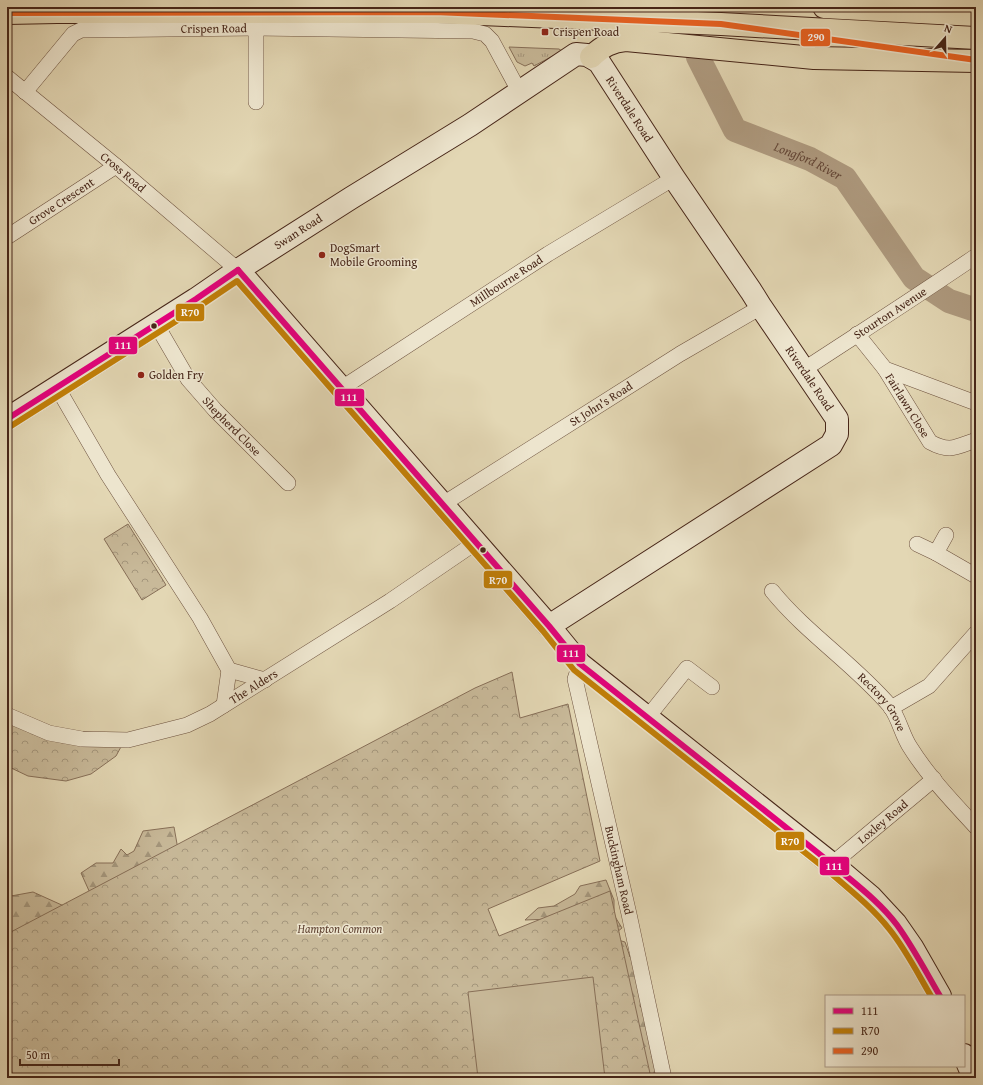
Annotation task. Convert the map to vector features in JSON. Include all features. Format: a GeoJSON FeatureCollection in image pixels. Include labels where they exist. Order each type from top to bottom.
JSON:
{"type":"FeatureCollection","features":[{"type":"Feature","properties":{"kind":"highway"},"geometry":{"type":"LineString","coordinates":[[824,7],[976,15]]}},
{"type":"Feature","properties":{"kind":"highway"},"geometry":{"type":"LineString","coordinates":[[7,13],[435,12],[721,24],[976,38]]}},
{"type":"Feature","properties":{"kind":"highway"},"geometry":{"type":"LineString","coordinates":[[721,24],[976,60]]}},
{"type":"Feature","properties":{"kind":"highway"},"geometry":{"type":"LineString","coordinates":[[591,57],[611,42],[626,40],[814,58],[976,60]]}},
{"type":"Feature","properties":{"kind":"street","name":"Crispen Road"},"geometry":{"type":"LineString","coordinates":[[25,92],[73,34],[82,30],[256,28],[473,31],[485,34],[492,41],[519,91]]}},
{"type":"Feature","properties":{"kind":"street"},"geometry":{"type":"LineString","coordinates":[[256,28],[256,102]]}},
{"type":"Feature","properties":{"kind":"street","name":"Swan Road"},"geometry":{"type":"LineString","coordinates":[[7,419],[351,198],[470,125],[576,54],[581,53],[591,57]]}},
{"type":"Feature","properties":{"kind":"street","name":"Riverdale Road"},"geometry":{"type":"LineString","coordinates":[[549,626],[831,445],[837,434],[837,419],[674,178],[599,62],[591,57]]}},
{"type":"Feature","properties":{"kind":"street","name":"Cross Road"},"geometry":{"type":"LineString","coordinates":[[7,77],[116,166],[238,270]]}},
{"type":"Feature","properties":{"kind":"street","name":"Grove Crescent"},"geometry":{"type":"LineString","coordinates":[[7,237],[116,166]]}},
{"type":"Feature","properties":{"kind":"street","name":"Millbourne Road"},"geometry":{"type":"LineString","coordinates":[[342,388],[548,254],[674,178]]}},
{"type":"Feature","properties":{"kind":"street","name":"Stourton Avenue"},"geometry":{"type":"LineString","coordinates":[[803,370],[909,302],[976,256]]}},
{"type":"Feature","properties":{"kind":"street"},"geometry":{"type":"LineString","coordinates":[[238,270],[549,626],[580,664],[832,864],[870,897],[896,924],[912,947],[939,995]]}},
{"type":"Feature","properties":{"kind":"street","name":"St John's Road"},"geometry":{"type":"LineString","coordinates":[[443,504],[680,354],[761,307]]}},
{"type":"Feature","properties":{"kind":"street","name":"Shepherd Close"},"geometry":{"type":"LineString","coordinates":[[156,324],[188,379],[215,410],[288,483]]}},
{"type":"Feature","properties":{"kind":"street","name":"Fairlawn Close"},"geometry":{"type":"LineString","coordinates":[[857,334],[885,369],[930,442],[950,449],[976,440]]}},
{"type":"Feature","properties":{"kind":"street","name":"Fairlawn Close"},"geometry":{"type":"LineString","coordinates":[[885,369],[976,403]]}},
{"type":"Feature","properties":{"kind":"street"},"geometry":{"type":"LineString","coordinates":[[57,387],[108,475],[200,618],[229,670],[224,705]]}},
{"type":"Feature","properties":{"kind":"street"},"geometry":{"type":"LineString","coordinates":[[936,553],[946,535]]}},
{"type":"Feature","properties":{"kind":"street","name":"The Alders"},"geometry":{"type":"LineString","coordinates":[[7,715],[49,733],[82,739],[132,739],[187,725],[210,714],[265,680],[390,601],[475,543]]}},
{"type":"Feature","properties":{"kind":"street"},"geometry":{"type":"LineString","coordinates":[[917,544],[976,576]]}},
{"type":"Feature","properties":{"kind":"street","name":"Rectory Grove"},"geometry":{"type":"LineString","coordinates":[[772,591],[787,609],[850,665],[891,708],[910,747],[934,779],[976,827]]}},
{"type":"Feature","properties":{"kind":"street"},"geometry":{"type":"LineString","coordinates":[[891,708],[930,686],[976,633]]}},
{"type":"Feature","properties":{"kind":"street","name":"Buckingham Road"},"geometry":{"type":"LineString","coordinates":[[580,664],[575,679],[629,914],[664,1078]]}},
{"type":"Feature","properties":{"kind":"street"},"geometry":{"type":"LineString","coordinates":[[647,718],[687,668],[712,687]]}},
{"type":"Feature","properties":{"kind":"street"},"geometry":{"type":"LineString","coordinates":[[229,670],[265,680]]}},
{"type":"Feature","properties":{"kind":"street","name":"Loxley Road"},"geometry":{"type":"LineString","coordinates":[[832,864],[934,779]]}},
{"type":"Feature","properties":{"kind":"green space"},"geometry":{"type":"Polygon","coordinates":[[[509,47],[559,49],[562,51],[534,66],[532,63],[525,66],[517,62],[509,47]]]}},
{"type":"Feature","properties":{"kind":"green space"},"geometry":{"type":"Polygon","coordinates":[[[128,524],[166,585],[142,600],[104,539],[128,524]]]}},
{"type":"Feature","properties":{"kind":"green space","name":"Hampton Common"},"geometry":{"type":"Polygon","coordinates":[[[512,672],[520,718],[568,704],[600,861],[488,909],[499,936],[610,891],[651,1078],[13,1078],[7,1044],[7,934],[475,688],[512,672]]]}},
{"type":"Feature","properties":{"kind":"green space"},"geometry":{"type":"Polygon","coordinates":[[[7,722],[122,745],[116,756],[91,774],[66,781],[28,776],[7,766],[7,722]]]}},
{"type":"Feature","properties":{"kind":"green space"},"geometry":{"type":"Polygon","coordinates":[[[174,827],[179,855],[90,893],[81,873],[96,863],[113,863],[121,849],[127,855],[134,851],[143,831],[174,827]]]}},
{"type":"Feature","properties":{"kind":"green space"},"geometry":{"type":"Polygon","coordinates":[[[606,880],[614,900],[614,915],[622,928],[617,932],[618,940],[625,942],[630,957],[639,965],[643,981],[640,1006],[650,1018],[659,1078],[635,1078],[552,919],[525,920],[538,908],[554,906],[575,894],[580,886],[606,880]]]}},
{"type":"Feature","properties":{"kind":"green space"},"geometry":{"type":"Polygon","coordinates":[[[33,892],[75,911],[32,942],[7,931],[7,899],[11,896],[33,892]]]}},
{"type":"Feature","properties":{"kind":"green space"},"geometry":{"type":"Polygon","coordinates":[[[593,977],[605,1078],[478,1078],[468,992],[593,977]]]}},
{"type":"Feature","properties":{"kind":"waterway","name":"Longford River"},"geometry":{"type":"LineString","coordinates":[[698,57],[735,130],[810,159],[845,178],[914,278],[949,301],[976,310]]}},
{"type":"Feature","properties":{"kind":"transit line","name":"290"},"geometry":{"type":"LineString","coordinates":[[7,13],[435,12],[721,24],[976,60]]}},
{"type":"Feature","properties":{"kind":"transit line","name":"111"},"geometry":{"type":"LineString","coordinates":[[238,270],[549,626],[580,664],[832,864],[874,900],[890,916],[903,933],[939,995]]}},
{"type":"Feature","properties":{"kind":"transit line","name":"111"},"geometry":{"type":"LineString","coordinates":[[7,419],[196,299],[238,270]]}},
{"type":"Feature","properties":{"kind":"transit line","name":"R70"},"geometry":{"type":"LineString","coordinates":[[11,426],[237,281],[543,631],[574,670],[827,870],[860,898],[896,938],[930,995]]}},
{"type":"Feature","properties":{"kind":"place","name":"Crispen Road"},"geometry":{"type":"Point","coordinates":[545,32]}},
{"type":"Feature","properties":{"kind":"place","name":"DogSmart Mobile Grooming"},"geometry":{"type":"Point","coordinates":[322,255]}},
{"type":"Feature","properties":{"kind":"place","name":"Golden Fry"},"geometry":{"type":"Point","coordinates":[141,375]}}]}
